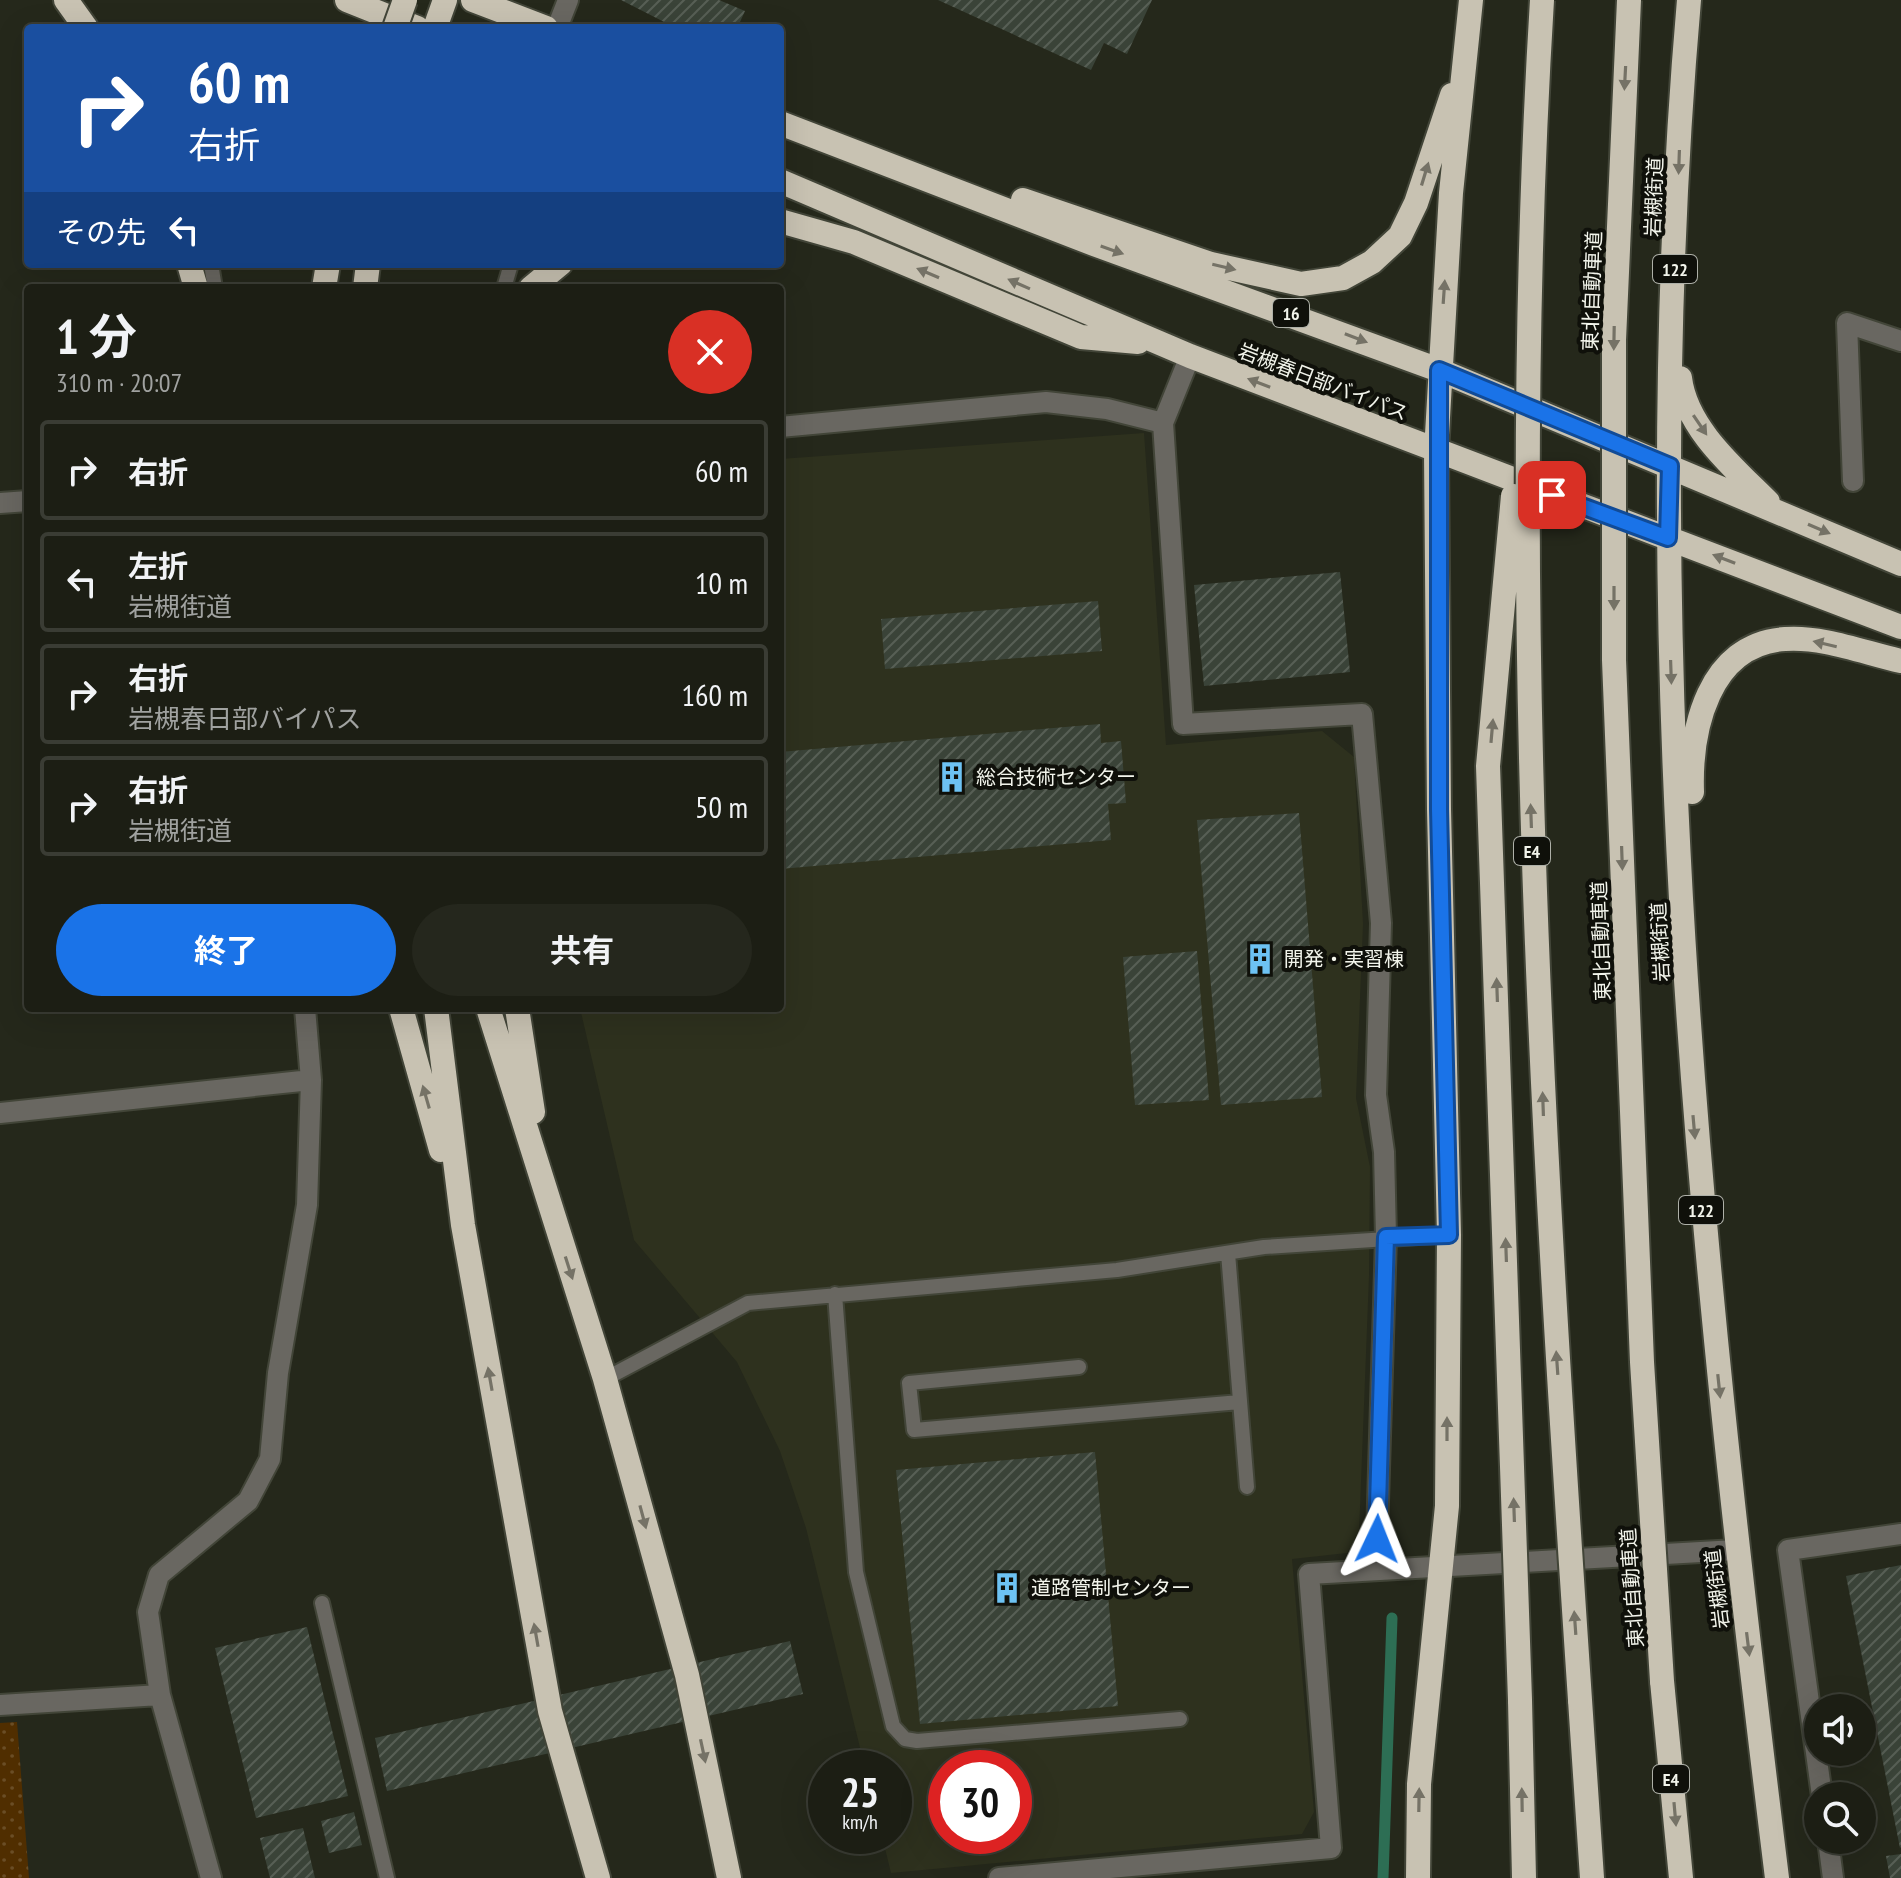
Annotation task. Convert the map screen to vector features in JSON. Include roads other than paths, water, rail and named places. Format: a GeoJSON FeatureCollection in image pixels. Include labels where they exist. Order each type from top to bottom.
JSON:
{"type":"FeatureCollection","features":[{"type":"Feature","properties":{"kind":"highway"},"geometry":{"type":"LineString","coordinates":[[66,0],[83,24]]}},
{"type":"Feature","properties":{"kind":"highway"},"geometry":{"type":"LineString","coordinates":[[347,0],[407,24]]}},
{"type":"Feature","properties":{"kind":"highway"},"geometry":{"type":"LineString","coordinates":[[396,24],[405,0]]}},
{"type":"Feature","properties":{"kind":"highway"},"geometry":{"type":"LineString","coordinates":[[436,24],[445,0]]}},
{"type":"Feature","properties":{"kind":"highway"},"geometry":{"type":"LineString","coordinates":[[473,0],[538,24]]}},
{"type":"Feature","properties":{"kind":"highway"},"geometry":{"type":"LineString","coordinates":[[488,0],[540,24]]}},
{"type":"Feature","properties":{"kind":"highway"},"geometry":{"type":"LineString","coordinates":[[1418,1878],[1419,1784],[1447,1506],[1449,1235],[1439,809],[1436,452],[1451,193],[1471,0]]}},
{"type":"Feature","properties":{"kind":"highway","name":"E4"},"geometry":{"type":"LineString","coordinates":[[1542,0],[1526,358],[1529,781],[1546,1197],[1592,1878]]}},
{"type":"Feature","properties":{"kind":"highway","name":"東北自動車道"},"geometry":{"type":"LineString","coordinates":[[1629,0],[1614,340],[1614,660],[1642,1362],[1662,1681],[1681,1878]]}},
{"type":"Feature","properties":{"kind":"highway","name":"岩槻街道"},"geometry":{"type":"LineString","coordinates":[[1689,0],[1681,94],[1668,538],[1690,1079],[1736,1550],[1777,1878]]}},
{"type":"Feature","properties":{"kind":"highway"},"geometry":{"type":"LineString","coordinates":[[908,171],[1024,200],[1211,264],[1301,284],[1343,278],[1372,262],[1400,236],[1416,203],[1465,57]]}},
{"type":"Feature","properties":{"kind":"highway","name":"16"},"geometry":{"type":"LineString","coordinates":[[784,124],[1094,244],[1439,370],[1901,564]]}},
{"type":"Feature","properties":{"kind":"highway","name":"岩槻春日部バイパス"},"geometry":{"type":"LineString","coordinates":[[784,183],[1190,356],[1901,627]]}},
{"type":"Feature","properties":{"kind":"highway"},"geometry":{"type":"LineString","coordinates":[[784,222],[854,242],[1081,337],[1160,343]]}},
{"type":"Feature","properties":{"kind":"highway"},"geometry":{"type":"LineString","coordinates":[[536,284],[555,268]]}},
{"type":"Feature","properties":{"kind":"highway"},"geometry":{"type":"LineString","coordinates":[[1673,324],[1683,400],[1721,455],[1778,512]]}},
{"type":"Feature","properties":{"kind":"highway"},"geometry":{"type":"LineString","coordinates":[[1524,1878],[1488,766],[1526,358]]}},
{"type":"Feature","properties":{"kind":"highway"},"geometry":{"type":"LineString","coordinates":[[1690,1079],[1696,898],[1691,767],[1703,702],[1727,667],[1753,649],[1783,639],[1806,639],[1901,661]]}},
{"type":"Feature","properties":{"kind":"highway"},"geometry":{"type":"LineString","coordinates":[[402,1012],[463,1225]]}},
{"type":"Feature","properties":{"kind":"highway"},"geometry":{"type":"LineString","coordinates":[[436,1012],[463,1225],[550,1711],[598,1878]]}},
{"type":"Feature","properties":{"kind":"highway"},"geometry":{"type":"LineString","coordinates":[[489,1012],[605,1379],[687,1675],[729,1878]]}},
{"type":"Feature","properties":{"kind":"highway"},"geometry":{"type":"LineString","coordinates":[[518,1012],[545,1193]]}},
{"type":"Feature","properties":{"kind":"street"},"geometry":{"type":"LineString","coordinates":[[548,24],[568,0]]}},
{"type":"Feature","properties":{"kind":"street"},"geometry":{"type":"LineString","coordinates":[[1853,481],[1847,323],[1901,341]]}},
{"type":"Feature","properties":{"kind":"street"},"geometry":{"type":"LineString","coordinates":[[1190,356],[1163,423],[1183,724],[1362,714],[1381,923],[1376,1095],[1384,1152],[1386,1237],[1376,1569]]}},
{"type":"Feature","properties":{"kind":"street"},"geometry":{"type":"LineString","coordinates":[[784,427],[1046,402],[1107,409],[1163,423]]}},
{"type":"Feature","properties":{"kind":"street"},"geometry":{"type":"LineString","coordinates":[[0,503],[24,501]]}},
{"type":"Feature","properties":{"kind":"street"},"geometry":{"type":"LineString","coordinates":[[211,1878],[160,1695],[148,1612],[159,1575],[248,1501],[270,1459],[278,1373],[307,1205],[311,1080],[305,1012]]}},
{"type":"Feature","properties":{"kind":"street"},"geometry":{"type":"LineString","coordinates":[[0,1113],[311,1080]]}},
{"type":"Feature","properties":{"kind":"street"},"geometry":{"type":"LineString","coordinates":[[1820,1782],[1788,1550],[1901,1534]]}},
{"type":"Feature","properties":{"kind":"street"},"geometry":{"type":"LineString","coordinates":[[999,1878],[1331,1848],[1309,1574],[1736,1550]]}},
{"type":"Feature","properties":{"kind":"street"},"geometry":{"type":"LineString","coordinates":[[0,1705],[160,1695]]}},
{"type":"Feature","properties":{"kind":"street"},"geometry":{"type":"LineString","coordinates":[[1830,1854],[1833,1878]]}},
{"type":"Feature","properties":{"kind":"lane"},"geometry":{"type":"LineString","coordinates":[[605,1379],[748,1303],[1117,1270],[1228,1253],[1386,1237],[1449,1235]]}},
{"type":"Feature","properties":{"kind":"lane"},"geometry":{"type":"LineString","coordinates":[[1228,1253],[1247,1487]]}},
{"type":"Feature","properties":{"kind":"lane"},"geometry":{"type":"LineString","coordinates":[[835,1294],[856,1572],[893,1726],[898,1733],[917,1741],[1180,1719]]}},
{"type":"Feature","properties":{"kind":"lane"},"geometry":{"type":"LineString","coordinates":[[1079,1367],[909,1383],[914,1430],[1240,1402]]}},
{"type":"Feature","properties":{"kind":"lane"},"geometry":{"type":"LineString","coordinates":[[322,1603],[387,1878]]}},
{"type":"Feature","properties":{"kind":"waterway"},"geometry":{"type":"LineString","coordinates":[[1383,1878],[1392,1618]]}},
{"type":"Feature","properties":{"kind":"place","name":"総合技術センター"},"geometry":{"type":"Point","coordinates":[952,777]}},
{"type":"Feature","properties":{"kind":"place","name":"開発・実習棟"},"geometry":{"type":"Point","coordinates":[1260,959]}},
{"type":"Feature","properties":{"kind":"place","name":"道路管制センター"},"geometry":{"type":"Point","coordinates":[1007,1588]}}]}
